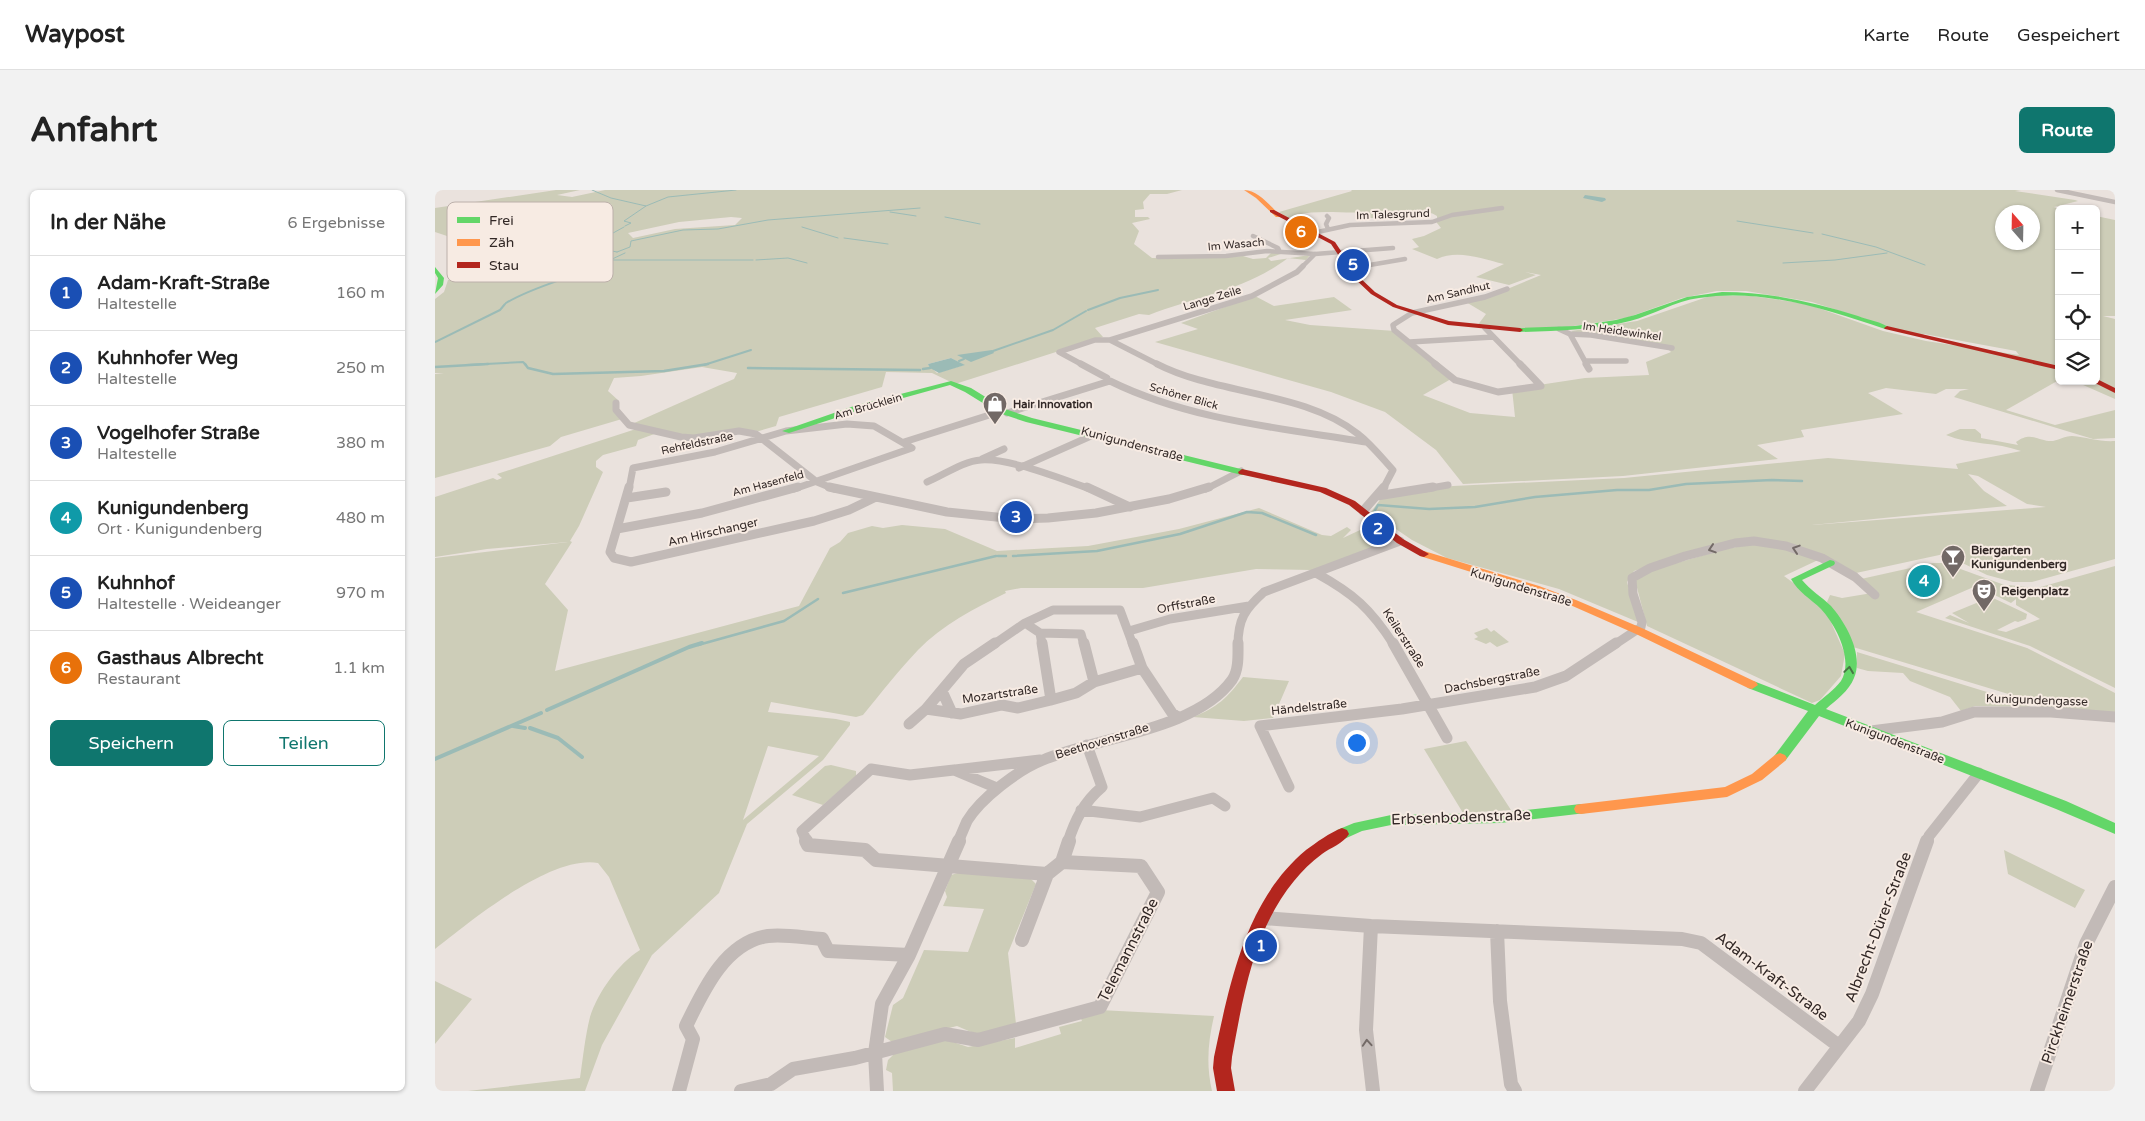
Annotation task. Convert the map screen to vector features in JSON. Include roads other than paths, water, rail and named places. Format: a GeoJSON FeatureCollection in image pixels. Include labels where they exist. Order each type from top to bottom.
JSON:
{"type":"FeatureCollection","features":[{"type":"Feature","properties":{"kind":"street"},"geometry":{"type":"LineString","coordinates":[[1246,190],[1258,197],[1272,211],[1333,243],[1350,268],[1373,293],[1412,312],[1489,333],[1541,386],[1499,392],[1455,380],[1394,330],[1393,325],[1412,312]]}},
{"type":"Feature","properties":{"kind":"street"},"geometry":{"type":"LineString","coordinates":[[2057,190],[2115,202]]}},
{"type":"Feature","properties":{"kind":"street","name":"Im Talesgrund"},"geometry":{"type":"LineString","coordinates":[[1313,233],[1350,225],[1432,222],[1452,215],[1502,208]]}},
{"type":"Feature","properties":{"kind":"street"},"geometry":{"type":"LineString","coordinates":[[1272,211],[1296,225]]}},
{"type":"Feature","properties":{"kind":"street"},"geometry":{"type":"LineString","coordinates":[[1327,216],[1326,224],[1328,229]]}},
{"type":"Feature","properties":{"kind":"street"},"geometry":{"type":"LineString","coordinates":[[1253,236],[1278,248],[1279,252]]}},
{"type":"Feature","properties":{"kind":"street"},"geometry":{"type":"LineString","coordinates":[[1315,254],[1393,248]]}},
{"type":"Feature","properties":{"kind":"street","name":"Im Wasach"},"geometry":{"type":"LineString","coordinates":[[1158,257],[1198,257],[1279,252],[1315,254]]}},
{"type":"Feature","properties":{"kind":"street","name":"Lange Zeile"},"geometry":{"type":"LineString","coordinates":[[1110,340],[1252,296],[1297,272],[1315,254]]}},
{"type":"Feature","properties":{"kind":"street"},"geometry":{"type":"LineString","coordinates":[[1350,268],[1405,259]]}},
{"type":"Feature","properties":{"kind":"street"},"geometry":{"type":"LineString","coordinates":[[435,269],[441,278],[440,285],[435,292]]}},
{"type":"Feature","properties":{"kind":"street","name":"Am Sandhut"},"geometry":{"type":"LineString","coordinates":[[1412,312],[1485,297],[1507,289]]}},
{"type":"Feature","properties":{"kind":"street"},"geometry":{"type":"LineString","coordinates":[[1409,342],[1489,333],[1559,330],[1603,324],[1651,313],[1697,296],[1727,293],[1765,295],[1807,302],[1902,333],[2003,353],[2055,367]]}},
{"type":"Feature","properties":{"kind":"street","name":"Im Heidewinkel"},"geometry":{"type":"LineString","coordinates":[[1559,330],[1570,334],[1591,335],[1672,348]]}},
{"type":"Feature","properties":{"kind":"street","name":"Im Heidewinkel"},"geometry":{"type":"LineString","coordinates":[[1570,334],[1589,369]]}},
{"type":"Feature","properties":{"kind":"street","name":"Schöner Blick"},"geometry":{"type":"LineString","coordinates":[[1110,340],[1095,340],[1059,352],[1107,378],[1107,381],[1161,402],[1215,417],[1366,442]]}},
{"type":"Feature","properties":{"kind":"street"},"geometry":{"type":"LineString","coordinates":[[1110,340],[1178,374],[1272,398],[1324,415],[1343,424],[1366,442],[1393,470],[1377,496],[1363,511]]}},
{"type":"Feature","properties":{"kind":"street"},"geometry":{"type":"LineString","coordinates":[[1585,361],[1626,361]]}},
{"type":"Feature","properties":{"kind":"street"},"geometry":{"type":"LineString","coordinates":[[904,442],[1107,381]]}},
{"type":"Feature","properties":{"kind":"street","name":"Kunigundenstraße"},"geometry":{"type":"LineString","coordinates":[[951,384],[968,390],[1001,413],[1241,472],[1323,490],[1346,500],[1363,511],[1400,541],[1425,554],[1461,568],[1562,598],[1815,712],[1871,731],[1979,773],[2115,829]]}},
{"type":"Feature","properties":{"kind":"street","name":"Am Brücklein"},"geometry":{"type":"LineString","coordinates":[[786,431],[857,408],[951,384]]}},
{"type":"Feature","properties":{"kind":"street"},"geometry":{"type":"LineString","coordinates":[[2100,384],[2115,391]]}},
{"type":"Feature","properties":{"kind":"street","name":"Rehfeldstraße"},"geometry":{"type":"LineString","coordinates":[[616,407],[629,425],[681,437],[694,438],[749,431],[763,439]]}},
{"type":"Feature","properties":{"kind":"street","name":"Rehfeldstraße"},"geometry":{"type":"LineString","coordinates":[[636,466],[715,452],[786,431],[860,424],[874,426],[904,442]]}},
{"type":"Feature","properties":{"kind":"street"},"geometry":{"type":"LineString","coordinates":[[1019,468],[1091,436]]}},
{"type":"Feature","properties":{"kind":"street"},"geometry":{"type":"LineString","coordinates":[[763,439],[817,482],[831,488],[969,514],[1016,519],[1076,516],[1130,506],[1211,488],[1228,481],[1241,472]]}},
{"type":"Feature","properties":{"kind":"street","name":"Am Hasenfeld"},"geometry":{"type":"LineString","coordinates":[[617,529],[702,512],[817,482],[912,448],[904,442]]}},
{"type":"Feature","properties":{"kind":"street"},"geometry":{"type":"LineString","coordinates":[[927,482],[1004,449]]}},
{"type":"Feature","properties":{"kind":"street"},"geometry":{"type":"LineString","coordinates":[[982,459],[1091,488],[1125,501],[1130,506]]}},
{"type":"Feature","properties":{"kind":"street","name":"Am Hirschanger"},"geometry":{"type":"LineString","coordinates":[[636,466],[633,468],[627,498],[610,552],[614,558],[631,562],[815,521],[849,510],[876,497]]}},
{"type":"Feature","properties":{"kind":"street"},"geometry":{"type":"LineString","coordinates":[[1377,496],[1448,485]]}},
{"type":"Feature","properties":{"kind":"street"},"geometry":{"type":"LineString","coordinates":[[627,498],[666,492]]}},
{"type":"Feature","properties":{"kind":"street","name":"Beethovenstraße"},"geometry":{"type":"LineString","coordinates":[[877,1091],[875,1053],[882,1004],[909,954],[968,820],[997,788],[1042,760],[1179,718],[1210,703],[1233,679],[1238,663],[1238,626],[1249,606],[1264,592],[1400,541]]}},
{"type":"Feature","properties":{"kind":"street"},"geometry":{"type":"LineString","coordinates":[[1636,630],[1641,627],[1642,622],[1631,586],[1633,578],[1640,571],[1728,544],[1747,541],[1786,546],[1830,564],[1855,577],[1875,595]]}},
{"type":"Feature","properties":{"kind":"street","name":"Erbsenbodenstraße"},"geometry":{"type":"LineString","coordinates":[[1226,1091],[1222,1064],[1232,1015],[1241,978],[1262,918],[1278,890],[1296,868],[1324,843],[1360,825],[1390,818],[1475,819],[1519,816],[1727,792],[1758,779],[1782,758],[1815,712],[1822,708],[1849,677],[1851,654],[1827,608],[1798,584],[1796,579],[1830,564]]}},
{"type":"Feature","properties":{"kind":"street","name":"Keilerstraße"},"geometry":{"type":"LineString","coordinates":[[1316,573],[1345,589],[1376,617],[1409,669],[1447,738]]}},
{"type":"Feature","properties":{"kind":"street","name":"Orffstraße"},"geometry":{"type":"LineString","coordinates":[[1129,631],[1169,619],[1249,606]]}},
{"type":"Feature","properties":{"kind":"street","name":"Mozartstraße"},"geometry":{"type":"LineString","coordinates":[[909,724],[943,691],[964,664],[1025,623],[1053,610],[1120,610],[1129,631]]}},
{"type":"Feature","properties":{"kind":"street"},"geometry":{"type":"LineString","coordinates":[[1025,623],[1039,633],[1081,634],[1095,682]]}},
{"type":"Feature","properties":{"kind":"street","name":"Dachsbergstraße"},"geometry":{"type":"LineString","coordinates":[[1428,705],[1535,687],[1567,676],[1636,630]]}},
{"type":"Feature","properties":{"kind":"street"},"geometry":{"type":"LineString","coordinates":[[1129,631],[1142,668],[1172,713],[1179,718]]}},
{"type":"Feature","properties":{"kind":"street","name":"Mozartstraße"},"geometry":{"type":"LineString","coordinates":[[1039,633],[1051,700]]}},
{"type":"Feature","properties":{"kind":"street","name":"Mozartstraße"},"geometry":{"type":"LineString","coordinates":[[925,709],[961,714],[1001,705],[1019,708],[1076,693],[1095,682],[1142,668]]}},
{"type":"Feature","properties":{"kind":"street","name":"Mozartstraße"},"geometry":{"type":"LineString","coordinates":[[943,691],[952,713]]}},
{"type":"Feature","properties":{"kind":"street","name":"Händelstraße"},"geometry":{"type":"LineString","coordinates":[[1289,787],[1260,726],[1428,705]]}},
{"type":"Feature","properties":{"kind":"street","name":"Kunigundengasse"},"geometry":{"type":"LineString","coordinates":[[1871,731],[1933,724],[1974,712],[2051,712],[2115,717]]}},
{"type":"Feature","properties":{"kind":"street"},"geometry":{"type":"LineString","coordinates":[[1022,940],[1047,874],[1062,862],[1076,818],[1091,796],[1102,787],[1087,746]]}},
{"type":"Feature","properties":{"kind":"street"},"geometry":{"type":"LineString","coordinates":[[1042,760],[910,775],[871,769],[802,831],[808,845],[865,850],[876,860],[1047,874]]}},
{"type":"Feature","properties":{"kind":"street"},"geometry":{"type":"LineString","coordinates":[[954,770],[997,788]]}},
{"type":"Feature","properties":{"kind":"street","name":"Albrecht-Dürer-Straße"},"geometry":{"type":"LineString","coordinates":[[1805,1091],[1859,1021],[1872,994],[1929,836],[1979,773]]}},
{"type":"Feature","properties":{"kind":"street"},"geometry":{"type":"LineString","coordinates":[[1081,810],[1141,817],[1213,798],[1225,806]]}},
{"type":"Feature","properties":{"kind":"street","name":"Telemannstraße"},"geometry":{"type":"LineString","coordinates":[[875,1053],[945,1034],[978,1040],[1100,1007],[1134,943],[1158,892],[1141,866],[1062,862]]}},
{"type":"Feature","properties":{"kind":"street","name":"Pirckheimerstraße"},"geometry":{"type":"LineString","coordinates":[[2037,1091],[2085,944],[2115,887]]}},
{"type":"Feature","properties":{"kind":"street","name":"Adam-Kraft-Straße"},"geometry":{"type":"LineString","coordinates":[[1262,918],[1371,926],[1682,939],[1701,943],[1839,1046]]}},
{"type":"Feature","properties":{"kind":"street"},"geometry":{"type":"LineString","coordinates":[[1371,926],[1365,1014],[1369,1076],[1373,1091]]}},
{"type":"Feature","properties":{"kind":"street"},"geometry":{"type":"LineString","coordinates":[[1497,931],[1500,1001],[1511,1084],[1515,1091]]}},
{"type":"Feature","properties":{"kind":"street"},"geometry":{"type":"LineString","coordinates":[[679,1091],[693,1040],[686,1026],[705,988],[738,946],[767,936],[822,940],[828,950],[909,954]]}},
{"type":"Feature","properties":{"kind":"street"},"geometry":{"type":"LineString","coordinates":[[741,1091],[771,1084],[793,1069],[875,1053]]}},
{"type":"Feature","properties":{"kind":"water"},"geometry":{"type":"Polygon","coordinates":[[[992,350],[994,353],[971,362],[957,355],[992,350]]]}},
{"type":"Feature","properties":{"kind":"water"},"geometry":{"type":"Polygon","coordinates":[[[951,358],[965,365],[939,373],[930,368],[928,364],[951,358]]]}},
{"type":"Feature","properties":{"kind":"waterway"},"geometry":{"type":"LineString","coordinates":[[592,190],[611,198],[646,206]]}},
{"type":"Feature","properties":{"kind":"waterway"},"geometry":{"type":"LineString","coordinates":[[646,206],[668,197],[736,190]]}},
{"type":"Feature","properties":{"kind":"waterway"},"geometry":{"type":"LineString","coordinates":[[1585,197],[1602,200]]}},
{"type":"Feature","properties":{"kind":"waterway"},"geometry":{"type":"LineString","coordinates":[[625,226],[631,223],[624,221],[646,206]]}},
{"type":"Feature","properties":{"kind":"waterway"},"geometry":{"type":"LineString","coordinates":[[613,251],[617,252],[630,247],[631,241],[683,230],[718,229],[768,220],[920,208]]}},
{"type":"Feature","properties":{"kind":"waterway"},"geometry":{"type":"LineString","coordinates":[[890,212],[916,216]]}},
{"type":"Feature","properties":{"kind":"waterway"},"geometry":{"type":"LineString","coordinates":[[945,217],[980,224]]}},
{"type":"Feature","properties":{"kind":"waterway"},"geometry":{"type":"LineString","coordinates":[[1737,221],[1813,233]]}},
{"type":"Feature","properties":{"kind":"waterway"},"geometry":{"type":"LineString","coordinates":[[613,233],[624,227]]}},
{"type":"Feature","properties":{"kind":"waterway"},"geometry":{"type":"LineString","coordinates":[[802,227],[838,238]]}},
{"type":"Feature","properties":{"kind":"waterway"},"geometry":{"type":"LineString","coordinates":[[1822,234],[1876,247],[1925,265]]}},
{"type":"Feature","properties":{"kind":"waterway"},"geometry":{"type":"LineString","coordinates":[[844,238],[888,244]]}},
{"type":"Feature","properties":{"kind":"waterway"},"geometry":{"type":"LineString","coordinates":[[613,259],[625,253]]}},
{"type":"Feature","properties":{"kind":"waterway"},"geometry":{"type":"LineString","coordinates":[[1783,263],[1835,260],[1887,253]]}},
{"type":"Feature","properties":{"kind":"waterway"},"geometry":{"type":"LineString","coordinates":[[756,260],[788,258],[807,263]]}},
{"type":"Feature","properties":{"kind":"waterway"},"geometry":{"type":"LineString","coordinates":[[613,260],[753,260]]}},
{"type":"Feature","properties":{"kind":"waterway"},"geometry":{"type":"LineString","coordinates":[[506,303],[554,282]]}},
{"type":"Feature","properties":{"kind":"waterway"},"geometry":{"type":"LineString","coordinates":[[1088,310],[1120,298],[1158,290]]}},
{"type":"Feature","properties":{"kind":"waterway"},"geometry":{"type":"LineString","coordinates":[[435,342],[500,310],[505,304]]}},
{"type":"Feature","properties":{"kind":"waterway"},"geometry":{"type":"LineString","coordinates":[[993,351],[1053,330],[1086,311]]}},
{"type":"Feature","properties":{"kind":"waterway"},"geometry":{"type":"LineString","coordinates":[[706,364],[751,350]]}},
{"type":"Feature","properties":{"kind":"waterway"},"geometry":{"type":"LineString","coordinates":[[959,361],[964,359]]}},
{"type":"Feature","properties":{"kind":"waterway"},"geometry":{"type":"LineString","coordinates":[[466,365],[523,362],[525,364]]}},
{"type":"Feature","properties":{"kind":"waterway"},"geometry":{"type":"LineString","coordinates":[[435,367],[488,364]]}},
{"type":"Feature","properties":{"kind":"waterway"},"geometry":{"type":"LineString","coordinates":[[525,364],[528,368],[553,374],[664,371],[706,364]]}},
{"type":"Feature","properties":{"kind":"waterway"},"geometry":{"type":"LineString","coordinates":[[748,368],[920,370]]}},
{"type":"Feature","properties":{"kind":"waterway"},"geometry":{"type":"LineString","coordinates":[[923,369],[930,368]]}},
{"type":"Feature","properties":{"kind":"waterway"},"geometry":{"type":"LineString","coordinates":[[1374,512],[1378,505],[1429,509],[1475,507],[1535,497],[1617,490],[1649,490],[1686,484],[1772,480],[1802,481]]}},
{"type":"Feature","properties":{"kind":"waterway"},"geometry":{"type":"LineString","coordinates":[[1013,556],[1097,551],[1180,534],[1247,512],[1262,513],[1316,535]]}},
{"type":"Feature","properties":{"kind":"waterway"},"geometry":{"type":"LineString","coordinates":[[843,593],[996,556]]}},
{"type":"Feature","properties":{"kind":"waterway"},"geometry":{"type":"LineString","coordinates":[[998,556],[1006,556]]}},
{"type":"Feature","properties":{"kind":"waterway"},"geometry":{"type":"LineString","coordinates":[[698,645],[784,621],[818,599]]}},
{"type":"Feature","properties":{"kind":"waterway"},"geometry":{"type":"LineString","coordinates":[[547,710],[702,643]]}},
{"type":"Feature","properties":{"kind":"waterway"},"geometry":{"type":"LineString","coordinates":[[435,759],[541,713]]}},
{"type":"Feature","properties":{"kind":"waterway"},"geometry":{"type":"LineString","coordinates":[[513,726],[525,728]]}},
{"type":"Feature","properties":{"kind":"waterway"},"geometry":{"type":"LineString","coordinates":[[530,728],[558,738],[582,757]]}},
{"type":"Feature","properties":{"kind":"place","name":"Gasthaus Albrecht"},"geometry":{"type":"Point","coordinates":[1301,232]}},
{"type":"Feature","properties":{"kind":"place","name":"Kuhnhof"},"geometry":{"type":"Point","coordinates":[1353,265]}},
{"type":"Feature","properties":{"kind":"place","name":"Hair Innovation"},"geometry":{"type":"Point","coordinates":[995,425]}},
{"type":"Feature","properties":{"kind":"place","name":"Vogelhofer Straße"},"geometry":{"type":"Point","coordinates":[1016,517]}},
{"type":"Feature","properties":{"kind":"place","name":"Kuhnhofer Weg"},"geometry":{"type":"Point","coordinates":[1378,529]}},
{"type":"Feature","properties":{"kind":"place","name":"Biergarten Kunigundenberg"},"geometry":{"type":"Point","coordinates":[1953,578]}},
{"type":"Feature","properties":{"kind":"place","name":"Kunigundenberg"},"geometry":{"type":"Point","coordinates":[1924,581]}},
{"type":"Feature","properties":{"kind":"place","name":"Reigenplatz"},"geometry":{"type":"Point","coordinates":[1984,612]}},
{"type":"Feature","properties":{"kind":"place","name":"Adam-Kraft-Straße"},"geometry":{"type":"Point","coordinates":[1261,946]}}]}
